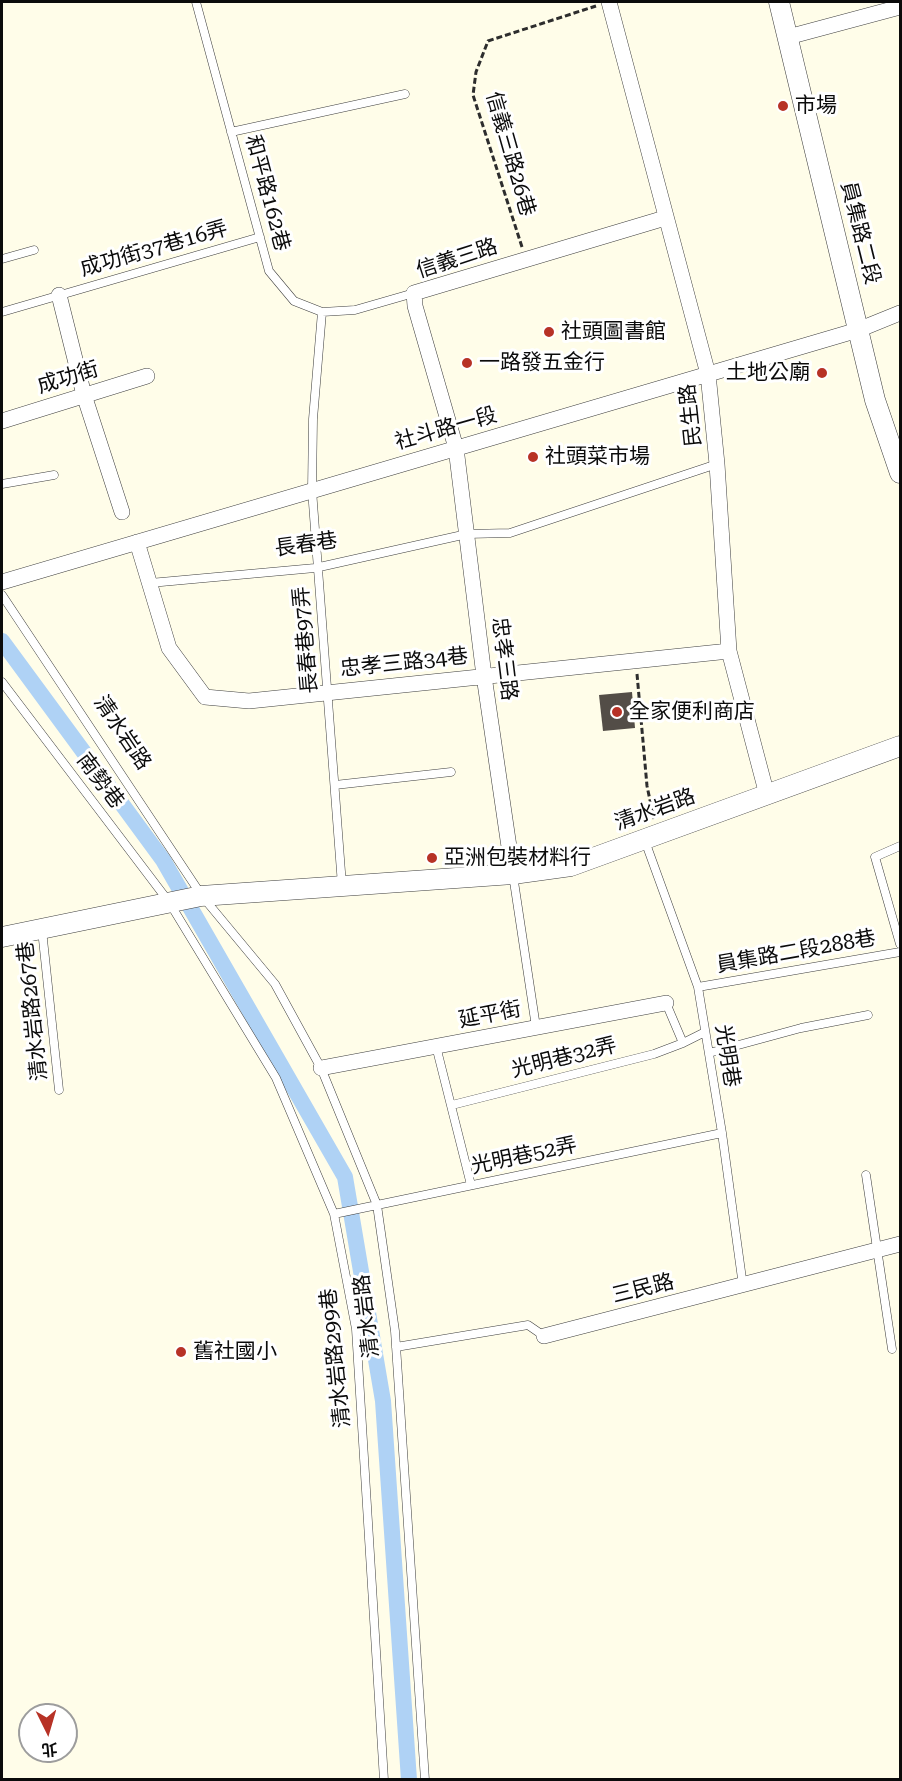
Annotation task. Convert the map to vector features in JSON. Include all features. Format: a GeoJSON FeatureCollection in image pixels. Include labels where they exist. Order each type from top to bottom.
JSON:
{"type":"FeatureCollection","features":[{"type":"Feature","properties":{"kind":"street","name":"民生路"},"geometry":{"type":"LineString","coordinates":[[609,2],[708,374],[717,464],[729,651],[767,795]]}},
{"type":"Feature","properties":{"kind":"street","name":"員集路二段"},"geometry":{"type":"LineString","coordinates":[[779,2],[875,400],[900,473]]}},
{"type":"Feature","properties":{"kind":"street"},"geometry":{"type":"LineString","coordinates":[[788,37],[891,6]]}},
{"type":"Feature","properties":{"kind":"street","name":"信義三路"},"geometry":{"type":"LineString","coordinates":[[456,448],[414,293],[665,218]]}},
{"type":"Feature","properties":{"kind":"street"},"geometry":{"type":"LineString","coordinates":[[59,295],[84,395],[122,512]]}},
{"type":"Feature","properties":{"kind":"street","name":"社斗路一段"},"geometry":{"type":"LineString","coordinates":[[2,582],[858,330],[900,313]]}},
{"type":"Feature","properties":{"kind":"street","name":"成功街"},"geometry":{"type":"LineString","coordinates":[[2,421],[147,376]]}},
{"type":"Feature","properties":{"kind":"street","name":"忠孝三路"},"geometry":{"type":"LineString","coordinates":[[456,448],[484,676],[513,874]]}},
{"type":"Feature","properties":{"kind":"street","name":"忠孝三路34巷"},"geometry":{"type":"LineString","coordinates":[[137,542],[169,648],[205,697],[249,701],[484,676]]}},
{"type":"Feature","properties":{"kind":"street"},"geometry":{"type":"LineString","coordinates":[[484,676],[729,651]]}},
{"type":"Feature","properties":{"kind":"street","name":"清水岩路"},"geometry":{"type":"LineString","coordinates":[[201,896],[513,874],[571,866],[900,746]]}},
{"type":"Feature","properties":{"kind":"street"},"geometry":{"type":"LineString","coordinates":[[2,937],[201,896]]}},
{"type":"Feature","properties":{"kind":"street","name":"延平街"},"geometry":{"type":"LineString","coordinates":[[321,1068],[666,1003]]}},
{"type":"Feature","properties":{"kind":"street","name":"三民路"},"geometry":{"type":"LineString","coordinates":[[544,1336],[900,1244]]}},
{"type":"Feature","properties":{"kind":"lane","name":"和平路162巷"},"geometry":{"type":"LineString","coordinates":[[196,2],[269,271],[294,301],[322,312],[355,310],[414,293]]}},
{"type":"Feature","properties":{"kind":"lane"},"geometry":{"type":"LineString","coordinates":[[231,132],[405,94]]}},
{"type":"Feature","properties":{"kind":"lane","name":"成功街37巷16弄"},"geometry":{"type":"LineString","coordinates":[[2,312],[260,237]]}},
{"type":"Feature","properties":{"kind":"lane"},"geometry":{"type":"LineString","coordinates":[[2,259],[34,250]]}},
{"type":"Feature","properties":{"kind":"lane","name":"長春巷97弄"},"geometry":{"type":"LineString","coordinates":[[322,312],[313,419],[312,490],[342,886]]}},
{"type":"Feature","properties":{"kind":"lane","name":"長春巷"},"geometry":{"type":"LineString","coordinates":[[150,583],[319,567],[467,534],[510,533],[717,464]]}},
{"type":"Feature","properties":{"kind":"lane"},"geometry":{"type":"LineString","coordinates":[[2,484],[54,475]]}},
{"type":"Feature","properties":{"kind":"lane","name":"清水岩路"},"geometry":{"type":"LineString","coordinates":[[2,595],[201,896],[275,984],[321,1068],[376,1205],[396,1347],[425,1779]]}},
{"type":"Feature","properties":{"kind":"lane","name":"南勢巷"},"geometry":{"type":"LineString","coordinates":[[2,682],[170,902]]}},
{"type":"Feature","properties":{"kind":"lane"},"geometry":{"type":"LineString","coordinates":[[335,785],[451,772]]}},
{"type":"Feature","properties":{"kind":"lane","name":"光明巷"},"geometry":{"type":"LineString","coordinates":[[651,837],[698,987],[722,1133],[743,1286]]}},
{"type":"Feature","properties":{"kind":"lane"},"geometry":{"type":"LineString","coordinates":[[900,846],[875,857],[900,944]]}},
{"type":"Feature","properties":{"kind":"lane"},"geometry":{"type":"LineString","coordinates":[[513,874],[536,1027]]}},
{"type":"Feature","properties":{"kind":"lane","name":"清水岩路299巷"},"geometry":{"type":"LineString","coordinates":[[170,902],[276,1078],[335,1214],[356,1329],[384,1779]]}},
{"type":"Feature","properties":{"kind":"lane","name":"清水岩路267巷"},"geometry":{"type":"LineString","coordinates":[[42,928],[59,1090]]}},
{"type":"Feature","properties":{"kind":"lane","name":"員集路二段288巷"},"geometry":{"type":"LineString","coordinates":[[698,987],[900,952]]}},
{"type":"Feature","properties":{"kind":"lane"},"geometry":{"type":"LineString","coordinates":[[666,1003],[683,1042]]}},
{"type":"Feature","properties":{"kind":"lane"},"geometry":{"type":"LineString","coordinates":[[709,1053],[801,1028],[868,1015]]}},
{"type":"Feature","properties":{"kind":"lane","name":"光明巷32弄"},"geometry":{"type":"LineString","coordinates":[[452,1105],[654,1054],[705,1032]]}},
{"type":"Feature","properties":{"kind":"lane"},"geometry":{"type":"LineString","coordinates":[[436,1046],[471,1185]]}},
{"type":"Feature","properties":{"kind":"lane","name":"光明巷52弄"},"geometry":{"type":"LineString","coordinates":[[335,1214],[722,1133]]}},
{"type":"Feature","properties":{"kind":"lane"},"geometry":{"type":"LineString","coordinates":[[866,1175],[892,1349]]}},
{"type":"Feature","properties":{"kind":"lane","name":"三民路"},"geometry":{"type":"LineString","coordinates":[[396,1347],[528,1325],[544,1336]]}},
{"type":"Feature","properties":{"kind":"path","name":"信義三路26巷"},"geometry":{"type":"LineString","coordinates":[[526,260],[473,95],[476,72],[488,41],[609,2]]}},
{"type":"Feature","properties":{"kind":"path"},"geometry":{"type":"LineString","coordinates":[[636,660],[651,837]]}},
{"type":"Feature","properties":{"kind":"building","name":"全家便利商店"},"geometry":{"type":"Polygon","coordinates":[[[632,692],[635,728],[603,731],[599,695],[632,692]]]}},
{"type":"Feature","properties":{"kind":"waterway"},"geometry":{"type":"LineString","coordinates":[[2,641],[163,860],[345,1177],[383,1401],[409,1780]]}},
{"type":"Feature","properties":{"kind":"place","name":"市場"},"geometry":{"type":"Point","coordinates":[783,106]}},
{"type":"Feature","properties":{"kind":"place","name":"社頭圖書館"},"geometry":{"type":"Point","coordinates":[549,332]}},
{"type":"Feature","properties":{"kind":"place","name":"一路發五金行"},"geometry":{"type":"Point","coordinates":[467,363]}},
{"type":"Feature","properties":{"kind":"place","name":"土地公廟"},"geometry":{"type":"Point","coordinates":[822,373]}},
{"type":"Feature","properties":{"kind":"place","name":"社頭菜市場"},"geometry":{"type":"Point","coordinates":[533,457]}},
{"type":"Feature","properties":{"kind":"place","name":"全家便利商店"},"geometry":{"type":"Point","coordinates":[617,712]}},
{"type":"Feature","properties":{"kind":"place","name":"亞洲包裝材料行"},"geometry":{"type":"Point","coordinates":[432,858]}},
{"type":"Feature","properties":{"kind":"place","name":"舊社國小"},"geometry":{"type":"Point","coordinates":[181,1352]}}]}
